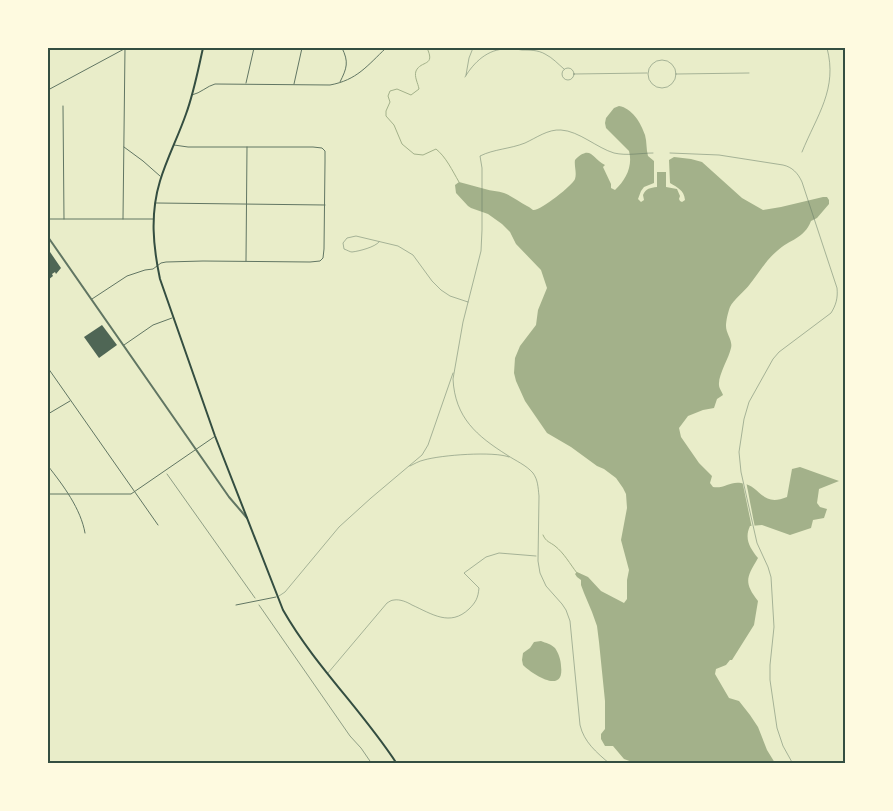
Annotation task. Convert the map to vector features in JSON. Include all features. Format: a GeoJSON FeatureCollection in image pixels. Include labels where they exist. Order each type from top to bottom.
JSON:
{"type":"FeatureCollection","features":[{"type":"Feature","properties":{"kind":"main road"},"geometry":{"type":"LineString","coordinates":[[203,48],[186,115],[161,177],[155,203],[154,241],[160,279],[214,436],[277,597],[293,628],[304,644],[368,722],[397,764]]}},
{"type":"Feature","properties":{"kind":"street"},"geometry":{"type":"LineString","coordinates":[[48,90],[125,48],[123,219]]}},
{"type":"Feature","properties":{"kind":"street"},"geometry":{"type":"LineString","coordinates":[[246,84],[254,48]]}},
{"type":"Feature","properties":{"kind":"street"},"geometry":{"type":"LineString","coordinates":[[294,84],[302,48]]}},
{"type":"Feature","properties":{"kind":"street"},"geometry":{"type":"LineString","coordinates":[[339,83],[347,66],[342,48]]}},
{"type":"Feature","properties":{"kind":"street"},"geometry":{"type":"LineString","coordinates":[[192,95],[211,85],[221,84],[330,85],[339,83],[356,75],[386,48]]}},
{"type":"Feature","properties":{"kind":"street"},"geometry":{"type":"LineString","coordinates":[[64,106],[64,219]]}},
{"type":"Feature","properties":{"kind":"street"},"geometry":{"type":"LineString","coordinates":[[91,300],[127,276],[135,272],[153,269],[161,263],[174,261],[318,262],[324,256],[324,150],[320,148],[174,145]]}},
{"type":"Feature","properties":{"kind":"street"},"geometry":{"type":"LineString","coordinates":[[124,147],[144,161],[161,177]]}},
{"type":"Feature","properties":{"kind":"street"},"geometry":{"type":"LineString","coordinates":[[246,261],[247,147]]}},
{"type":"Feature","properties":{"kind":"street"},"geometry":{"type":"LineString","coordinates":[[155,203],[325,206]]}},
{"type":"Feature","properties":{"kind":"street"},"geometry":{"type":"LineString","coordinates":[[48,219],[154,219]]}},
{"type":"Feature","properties":{"kind":"street"},"geometry":{"type":"LineString","coordinates":[[48,238],[229,497],[246,518]]}},
{"type":"Feature","properties":{"kind":"street"},"geometry":{"type":"LineString","coordinates":[[123,345],[153,325],[173,318]]}},
{"type":"Feature","properties":{"kind":"street"},"geometry":{"type":"LineString","coordinates":[[48,368],[158,525]]}},
{"type":"Feature","properties":{"kind":"street"},"geometry":{"type":"LineString","coordinates":[[48,414],[71,401]]}},
{"type":"Feature","properties":{"kind":"street"},"geometry":{"type":"LineString","coordinates":[[48,494],[127,495],[135,492],[214,436]]}},
{"type":"Feature","properties":{"kind":"street"},"geometry":{"type":"LineString","coordinates":[[48,466],[68,494],[83,523],[85,533]]}},
{"type":"Feature","properties":{"kind":"street"},"geometry":{"type":"LineString","coordinates":[[236,605],[277,597]]}},
{"type":"Feature","properties":{"kind":"lane"},"geometry":{"type":"LineString","coordinates":[[473,48],[465,77],[484,56],[506,48],[544,53],[564,69]]}},
{"type":"Feature","properties":{"kind":"lane"},"geometry":{"type":"LineString","coordinates":[[802,152],[828,93],[831,74],[827,48]]}},
{"type":"Feature","properties":{"kind":"lane"},"geometry":{"type":"LineString","coordinates":[[662,60],[674,67],[675,74],[674,80],[662,88],[652,83],[648,73],[652,64],[662,60]]}},
{"type":"Feature","properties":{"kind":"lane"},"geometry":{"type":"LineString","coordinates":[[564,69],[569,68],[573,70],[574,74]]}},
{"type":"Feature","properties":{"kind":"lane"},"geometry":{"type":"LineString","coordinates":[[564,69],[562,74],[565,79],[571,79],[574,74]]}},
{"type":"Feature","properties":{"kind":"lane"},"geometry":{"type":"LineString","coordinates":[[574,74],[648,73]]}},
{"type":"Feature","properties":{"kind":"lane"},"geometry":{"type":"LineString","coordinates":[[675,74],[749,73]]}},
{"type":"Feature","properties":{"kind":"lane"},"geometry":{"type":"LineString","coordinates":[[277,597],[285,592],[343,523],[422,455],[428,445],[454,372],[462,328],[481,251],[482,168],[480,156],[490,151],[520,144],[547,132],[560,130],[576,134],[604,149],[614,152],[627,154],[653,153]]}},
{"type":"Feature","properties":{"kind":"lane"},"geometry":{"type":"LineString","coordinates":[[670,154],[719,154],[788,166],[794,170],[802,182],[837,288],[837,301],[826,318],[779,352],[774,358],[752,395],[740,440],[740,464],[757,543],[771,577],[774,627],[770,672],[777,728],[783,746],[793,764]]}},
{"type":"Feature","properties":{"kind":"lane"},"geometry":{"type":"LineString","coordinates":[[380,242],[372,247],[351,252],[344,249],[342,243],[347,238],[356,236],[389,243],[406,250],[413,255],[441,290],[455,298],[468,302]]}},
{"type":"Feature","properties":{"kind":"lane"},"geometry":{"type":"LineString","coordinates":[[454,372],[455,396],[464,418],[472,429],[482,439],[530,470],[537,482],[539,496],[539,569],[549,591],[562,604],[570,621],[581,732],[589,745],[610,764]]}},
{"type":"Feature","properties":{"kind":"lane"},"geometry":{"type":"LineString","coordinates":[[408,467],[424,460],[443,457],[499,454],[511,458]]}},
{"type":"Feature","properties":{"kind":"lane"},"geometry":{"type":"LineString","coordinates":[[328,673],[386,602],[394,600],[405,601],[435,616],[448,618],[462,616],[478,596],[479,588],[464,573],[486,556],[499,553],[538,556]]}},
{"type":"Feature","properties":{"kind":"path"},"geometry":{"type":"LineString","coordinates":[[165,470],[350,736],[372,764]]}},
{"type":"Feature","properties":{"kind":"shaded area"},"geometry":{"type":"Polygon","coordinates":[[[619,106],[632,113],[638,121],[645,135],[648,156],[654,161],[654,183],[644,187],[641,191],[638,199],[641,202],[644,200],[643,195],[645,191],[657,187],[657,172],[666,172],[666,187],[677,189],[680,201],[685,200],[682,192],[670,183],[669,160],[674,157],[702,162],[742,198],[763,210],[823,197],[827,197],[829,200],[829,204],[817,218],[811,221],[805,232],[782,247],[766,262],[748,287],[736,298],[730,307],[726,326],[731,348],[719,381],[723,395],[717,399],[714,408],[688,416],[679,428],[681,437],[699,463],[712,476],[710,483],[713,487],[741,483],[753,488],[766,498],[778,500],[787,497],[792,469],[800,467],[839,481],[819,489],[817,503],[820,507],[827,509],[824,518],[813,520],[811,528],[790,535],[762,525],[750,526],[748,531],[749,543],[758,558],[748,580],[750,589],[758,601],[754,625],[732,660],[716,669],[715,674],[729,698],[739,701],[758,727],[767,750],[775,763],[635,763],[624,759],[613,746],[605,746],[601,739],[601,734],[605,729],[605,701],[597,626],[581,585],[581,580],[575,574],[577,572],[588,577],[601,591],[624,603],[627,599],[629,570],[621,540],[627,508],[626,494],[616,478],[547,433],[525,401],[514,373],[515,358],[520,346],[536,325],[538,310],[547,288],[541,270],[516,244],[510,232],[488,214],[468,206],[456,193],[455,185],[459,182],[504,193],[533,210],[542,207],[556,198],[573,182],[576,177],[575,160],[585,153],[591,154],[605,165],[603,167],[611,188],[615,190],[625,177],[630,162],[629,151],[606,128],[605,123],[606,118],[614,108],[619,106]]]}},
{"type":"Feature","properties":{"kind":"shaded area"},"geometry":{"type":"Polygon","coordinates":[[[541,641],[553,647],[558,654],[561,675],[553,681],[540,677],[523,665],[523,653],[534,642],[541,641]]]}},
{"type":"Feature","properties":{"kind":"pier"},"geometry":{"type":"Polygon","coordinates":[[[742,480],[746,481],[755,528],[752,528],[742,480]]]}},
{"type":"Feature","properties":{"kind":"building"},"geometry":{"type":"Polygon","coordinates":[[[48,249],[61,268],[56,274],[55,272],[52,274],[53,276],[48,280],[48,249]]]}},
{"type":"Feature","properties":{"kind":"building"},"geometry":{"type":"Polygon","coordinates":[[[102,325],[117,345],[99,358],[84,337],[102,325]]]}},
{"type":"Feature","properties":{"kind":"waterway"},"geometry":{"type":"LineString","coordinates":[[427,48],[429,61],[416,71],[419,89],[411,95],[397,89],[390,91],[388,96],[390,102],[386,116],[394,125],[402,144],[414,154],[423,155],[436,149],[446,160],[459,182]]}},
{"type":"Feature","properties":{"kind":"waterway"},"geometry":{"type":"LineString","coordinates":[[543,535],[547,541],[561,552],[577,573]]}}]}
